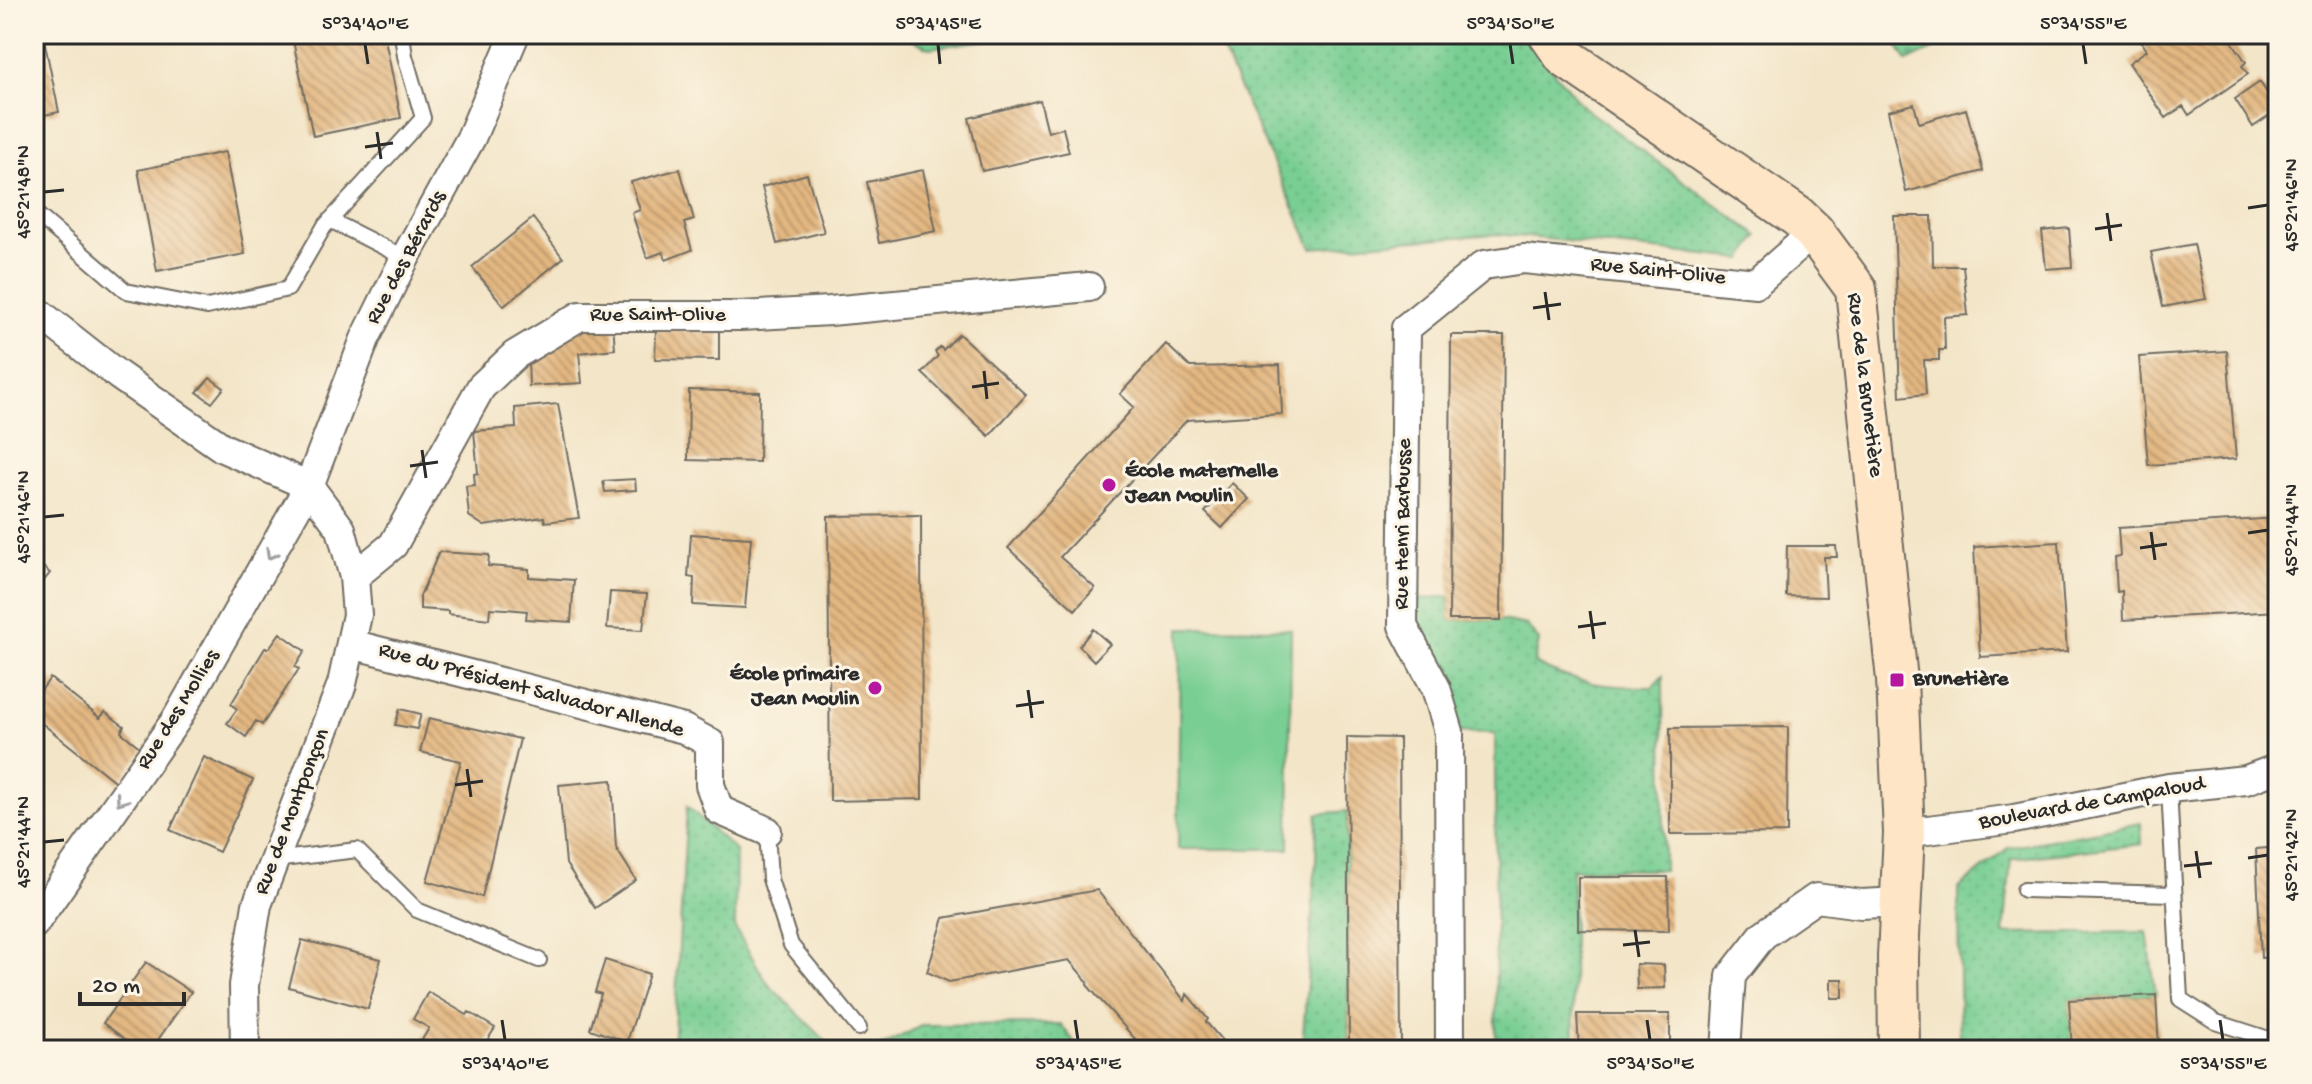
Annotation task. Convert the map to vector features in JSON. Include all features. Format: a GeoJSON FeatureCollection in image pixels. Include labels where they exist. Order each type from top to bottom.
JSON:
{"type":"FeatureCollection","features":[{"type":"Feature","properties":{"kind":"street","name":"Rue des Bérards"},"geometry":{"type":"LineString","coordinates":[[309,486],[365,339],[405,258],[471,138],[515,34]]}},
{"type":"Feature","properties":{"kind":"street","name":"Rue de la Brunetière"},"geometry":{"type":"LineString","coordinates":[[1549,34],[1565,57],[1798,217],[1866,280],[1897,680],[1904,833],[1900,902],[1899,1050]]}},
{"type":"Feature","properties":{"kind":"street","name":"Rue Saint-Olive"},"geometry":{"type":"LineString","coordinates":[[1484,265],[1524,259],[1756,283],[1814,232]]}},
{"type":"Feature","properties":{"kind":"street","name":"Rue Henri Barbusse"},"geometry":{"type":"LineString","coordinates":[[1450,1050],[1449,732],[1436,688],[1403,626],[1406,328],[1484,265]]}},
{"type":"Feature","properties":{"kind":"street","name":"Rue Saint-Olive"},"geometry":{"type":"LineString","coordinates":[[354,577],[393,545],[481,387],[515,355],[580,316],[755,315],[830,311],[1089,287]]}},
{"type":"Feature","properties":{"kind":"street"},"geometry":{"type":"LineString","coordinates":[[34,309],[118,375],[217,444],[309,486],[341,529],[354,577]]}},
{"type":"Feature","properties":{"kind":"street","name":"Rue des Mollies"},"geometry":{"type":"LineString","coordinates":[[34,924],[176,720],[309,486]]}},
{"type":"Feature","properties":{"kind":"street","name":"Rue de Montponçon"},"geometry":{"type":"LineString","coordinates":[[245,1050],[244,985],[257,905],[342,684],[357,615],[354,577]]}},
{"type":"Feature","properties":{"kind":"street","name":"Rue du Président Salvador Allende"},"geometry":{"type":"LineString","coordinates":[[351,644],[684,729],[710,743],[710,785],[719,810],[767,831]]}},
{"type":"Feature","properties":{"kind":"street","name":"Boulevard de Campaloud"},"geometry":{"type":"LineString","coordinates":[[1904,833],[2014,819],[2169,788],[2246,780],[2278,768]]}},
{"type":"Feature","properties":{"kind":"street"},"geometry":{"type":"LineString","coordinates":[[1726,1050],[1731,976],[1763,935],[1816,898],[1861,904],[1900,902]]}},
{"type":"Feature","properties":{"kind":"lane"},"geometry":{"type":"LineString","coordinates":[[34,212],[126,291],[207,307],[288,289],[330,220],[423,118],[405,56],[402,34]]}},
{"type":"Feature","properties":{"kind":"lane"},"geometry":{"type":"LineString","coordinates":[[330,220],[405,258]]}},
{"type":"Feature","properties":{"kind":"lane"},"geometry":{"type":"LineString","coordinates":[[2169,788],[2180,999],[2216,1022],[2278,1042]]}},
{"type":"Feature","properties":{"kind":"lane"},"geometry":{"type":"LineString","coordinates":[[767,831],[770,879],[791,945],[859,1028]]}},
{"type":"Feature","properties":{"kind":"lane"},"geometry":{"type":"LineString","coordinates":[[274,861],[357,850],[417,910],[539,960]]}},
{"type":"Feature","properties":{"kind":"lane"},"geometry":{"type":"LineString","coordinates":[[2024,890],[2174,894]]}},
{"type":"Feature","properties":{"kind":"green space"},"geometry":{"type":"Polygon","coordinates":[[[901,34],[1032,34],[929,48],[901,34]]]}},
{"type":"Feature","properties":{"kind":"green space"},"geometry":{"type":"Polygon","coordinates":[[[1215,34],[1524,34],[1583,107],[1758,236],[1743,259],[1497,234],[1312,248],[1215,34]]]}},
{"type":"Feature","properties":{"kind":"green space"},"geometry":{"type":"Polygon","coordinates":[[[1891,34],[1966,34],[1907,62],[1891,34]]]}},
{"type":"Feature","properties":{"kind":"green space"},"geometry":{"type":"Polygon","coordinates":[[[1449,596],[1449,620],[1501,620],[1527,625],[1539,641],[1534,663],[1563,676],[1606,685],[1652,687],[1663,676],[1664,870],[1572,869],[1574,1050],[1496,1050],[1495,733],[1449,732],[1403,626],[1412,600],[1449,596]]]}},
{"type":"Feature","properties":{"kind":"green space"},"geometry":{"type":"Polygon","coordinates":[[[1180,628],[1291,629],[1289,849],[1178,849],[1180,628]]]}},
{"type":"Feature","properties":{"kind":"green space"},"geometry":{"type":"Polygon","coordinates":[[[687,806],[736,851],[735,928],[768,984],[835,1050],[673,1050],[687,806]]]}},
{"type":"Feature","properties":{"kind":"green space"},"geometry":{"type":"Polygon","coordinates":[[[1347,811],[1349,1050],[1302,1050],[1317,814],[1347,811]]]}},
{"type":"Feature","properties":{"kind":"green space"},"geometry":{"type":"Polygon","coordinates":[[[2141,823],[2142,844],[2011,859],[2004,934],[2147,932],[2156,995],[2070,1000],[2072,1050],[1960,1050],[1958,889],[2008,848],[2141,823]]]}},
{"type":"Feature","properties":{"kind":"green space"},"geometry":{"type":"Polygon","coordinates":[[[1061,1024],[1080,1050],[874,1050],[923,1025],[1061,1024]]]}},
{"type":"Feature","properties":{"kind":"building"},"geometry":{"type":"Polygon","coordinates":[[[34,34],[43,34],[59,112],[34,117],[34,34]]]}},
{"type":"Feature","properties":{"kind":"building"},"geometry":{"type":"Polygon","coordinates":[[[384,34],[401,118],[313,136],[292,36],[384,34]]]}},
{"type":"Feature","properties":{"kind":"building"},"geometry":{"type":"Polygon","coordinates":[[[2136,34],[2227,34],[2246,62],[2242,66],[2248,74],[2189,115],[2183,106],[2166,118],[2129,63],[2147,50],[2136,34]]]}},
{"type":"Feature","properties":{"kind":"building"},"geometry":{"type":"Polygon","coordinates":[[[2260,82],[2278,110],[2253,127],[2235,99],[2260,82]]]}},
{"type":"Feature","properties":{"kind":"building"},"geometry":{"type":"Polygon","coordinates":[[[1040,100],[1048,132],[1063,128],[1069,152],[982,171],[969,118],[1040,100]]]}},
{"type":"Feature","properties":{"kind":"building"},"geometry":{"type":"Polygon","coordinates":[[[1914,104],[1919,123],[1966,109],[1983,171],[1906,192],[1888,111],[1914,104]]]}},
{"type":"Feature","properties":{"kind":"building"},"geometry":{"type":"Polygon","coordinates":[[[225,152],[245,254],[157,271],[138,170],[225,152]]]}},
{"type":"Feature","properties":{"kind":"building"},"geometry":{"type":"Polygon","coordinates":[[[680,169],[694,220],[684,223],[692,250],[666,260],[663,252],[647,258],[632,213],[640,210],[631,182],[680,169]]]}},
{"type":"Feature","properties":{"kind":"building"},"geometry":{"type":"Polygon","coordinates":[[[923,170],[936,231],[879,243],[867,182],[923,170]]]}},
{"type":"Feature","properties":{"kind":"building"},"geometry":{"type":"Polygon","coordinates":[[[807,174],[824,232],[777,244],[762,187],[807,174]]]}},
{"type":"Feature","properties":{"kind":"building"},"geometry":{"type":"Polygon","coordinates":[[[1894,216],[1932,216],[1933,266],[1963,266],[1968,315],[1944,317],[1945,350],[1939,350],[1939,360],[1924,360],[1926,394],[1900,397],[1894,216]]]}},
{"type":"Feature","properties":{"kind":"building"},"geometry":{"type":"Polygon","coordinates":[[[533,218],[563,258],[504,306],[472,267],[533,218]]]}},
{"type":"Feature","properties":{"kind":"building"},"geometry":{"type":"Polygon","coordinates":[[[2069,228],[2072,267],[2046,269],[2042,231],[2069,228]]]}},
{"type":"Feature","properties":{"kind":"building"},"geometry":{"type":"Polygon","coordinates":[[[2194,244],[2206,299],[2163,307],[2151,252],[2194,244]]]}},
{"type":"Feature","properties":{"kind":"building"},"geometry":{"type":"Polygon","coordinates":[[[613,323],[615,349],[579,353],[582,383],[529,386],[528,359],[556,333],[613,323]]]}},
{"type":"Feature","properties":{"kind":"building"},"geometry":{"type":"Polygon","coordinates":[[[656,330],[719,331],[719,360],[655,359],[656,330]]]}},
{"type":"Feature","properties":{"kind":"building"},"geometry":{"type":"Polygon","coordinates":[[[959,334],[1026,395],[989,436],[922,373],[938,356],[935,352],[940,347],[943,350],[959,334]]]}},
{"type":"Feature","properties":{"kind":"building"},"geometry":{"type":"Polygon","coordinates":[[[1451,335],[1504,335],[1501,620],[1449,620],[1451,335]]]}},
{"type":"Feature","properties":{"kind":"building"},"geometry":{"type":"Polygon","coordinates":[[[1166,344],[1190,367],[1280,365],[1282,414],[1187,420],[1060,557],[1095,588],[1075,610],[1008,548],[1134,407],[1120,394],[1166,344]]]}},
{"type":"Feature","properties":{"kind":"building"},"geometry":{"type":"Polygon","coordinates":[[[2227,351],[2236,459],[2148,465],[2139,357],[2227,351]]]}},
{"type":"Feature","properties":{"kind":"building"},"geometry":{"type":"Polygon","coordinates":[[[210,378],[224,388],[212,403],[197,392],[210,378]]]}},
{"type":"Feature","properties":{"kind":"building"},"geometry":{"type":"Polygon","coordinates":[[[689,390],[760,392],[759,462],[688,460],[689,390]]]}},
{"type":"Feature","properties":{"kind":"building"},"geometry":{"type":"Polygon","coordinates":[[[558,404],[579,518],[545,522],[544,517],[484,526],[469,516],[466,486],[475,485],[474,474],[478,473],[474,431],[516,428],[515,408],[558,404]]]}},
{"type":"Feature","properties":{"kind":"building"},"geometry":{"type":"Polygon","coordinates":[[[635,479],[636,490],[605,492],[603,481],[635,479]]]}},
{"type":"Feature","properties":{"kind":"building"},"geometry":{"type":"Polygon","coordinates":[[[1232,483],[1249,499],[1222,528],[1205,512],[1232,483]]]}},
{"type":"Feature","properties":{"kind":"building"},"geometry":{"type":"Polygon","coordinates":[[[921,515],[922,799],[830,801],[828,516],[921,515]]]}},
{"type":"Feature","properties":{"kind":"building"},"geometry":{"type":"Polygon","coordinates":[[[2278,518],[2278,611],[2123,620],[2122,591],[2117,592],[2115,557],[2120,556],[2118,528],[2278,518]]]}},
{"type":"Feature","properties":{"kind":"building"},"geometry":{"type":"Polygon","coordinates":[[[691,534],[751,538],[745,608],[693,605],[694,578],[688,577],[691,534]]]}},
{"type":"Feature","properties":{"kind":"building"},"geometry":{"type":"Polygon","coordinates":[[[2059,542],[2067,652],[1980,657],[1974,547],[2059,542]]]}},
{"type":"Feature","properties":{"kind":"building"},"geometry":{"type":"Polygon","coordinates":[[[1787,546],[1836,546],[1837,557],[1824,557],[1826,597],[1786,596],[1787,546]]]}},
{"type":"Feature","properties":{"kind":"building"},"geometry":{"type":"Polygon","coordinates":[[[439,552],[489,555],[488,566],[529,569],[529,577],[574,580],[571,622],[526,619],[527,611],[506,609],[490,608],[489,619],[420,609],[420,596],[439,552]]]}},
{"type":"Feature","properties":{"kind":"building"},"geometry":{"type":"Polygon","coordinates":[[[34,559],[50,573],[34,593],[34,559]]]}},
{"type":"Feature","properties":{"kind":"building"},"geometry":{"type":"Polygon","coordinates":[[[610,592],[647,594],[643,630],[607,628],[610,592]]]}},
{"type":"Feature","properties":{"kind":"building"},"geometry":{"type":"Polygon","coordinates":[[[1093,629],[1110,644],[1094,661],[1079,646],[1093,629]]]}},
{"type":"Feature","properties":{"kind":"building"},"geometry":{"type":"Polygon","coordinates":[[[280,633],[305,651],[295,667],[299,669],[262,725],[256,721],[246,737],[227,723],[237,709],[231,704],[265,648],[269,648],[280,633]]]}},
{"type":"Feature","properties":{"kind":"building"},"geometry":{"type":"Polygon","coordinates":[[[50,678],[100,718],[105,712],[124,726],[121,732],[143,750],[118,784],[34,717],[34,701],[50,678]]]}},
{"type":"Feature","properties":{"kind":"building"},"geometry":{"type":"Polygon","coordinates":[[[400,709],[421,714],[417,729],[395,725],[400,709]]]}},
{"type":"Feature","properties":{"kind":"building"},"geometry":{"type":"Polygon","coordinates":[[[429,718],[520,739],[482,897],[427,881],[461,761],[420,752],[429,718]]]}},
{"type":"Feature","properties":{"kind":"building"},"geometry":{"type":"Polygon","coordinates":[[[1788,727],[1787,833],[1670,834],[1670,728],[1788,727]]]}},
{"type":"Feature","properties":{"kind":"building"},"geometry":{"type":"Polygon","coordinates":[[[1347,737],[1399,738],[1401,1050],[1349,1050],[1347,737]]]}},
{"type":"Feature","properties":{"kind":"building"},"geometry":{"type":"Polygon","coordinates":[[[204,757],[253,780],[219,852],[170,830],[204,757]]]}},
{"type":"Feature","properties":{"kind":"building"},"geometry":{"type":"Polygon","coordinates":[[[612,780],[616,848],[636,880],[595,908],[566,864],[559,785],[612,780]]]}},
{"type":"Feature","properties":{"kind":"building"},"geometry":{"type":"Polygon","coordinates":[[[2278,847],[2278,957],[2261,958],[2256,849],[2278,847]]]}},
{"type":"Feature","properties":{"kind":"building"},"geometry":{"type":"Polygon","coordinates":[[[1578,877],[1668,877],[1669,931],[1578,930],[1578,877]]]}},
{"type":"Feature","properties":{"kind":"building"},"geometry":{"type":"Polygon","coordinates":[[[1097,890],[1185,1001],[1187,994],[1230,1050],[1145,1050],[1069,960],[949,982],[927,972],[944,918],[1097,890]]]}},
{"type":"Feature","properties":{"kind":"building"},"geometry":{"type":"Polygon","coordinates":[[[302,940],[381,959],[368,1009],[289,987],[302,940]]]}},
{"type":"Feature","properties":{"kind":"building"},"geometry":{"type":"Polygon","coordinates":[[[605,960],[649,974],[627,1042],[590,1029],[601,994],[595,992],[605,960]]]}},
{"type":"Feature","properties":{"kind":"building"},"geometry":{"type":"Polygon","coordinates":[[[146,962],[191,992],[151,1050],[140,1050],[103,1023],[146,962]]]}},
{"type":"Feature","properties":{"kind":"building"},"geometry":{"type":"Polygon","coordinates":[[[1636,964],[1664,965],[1665,988],[1637,989],[1636,964]]]}},
{"type":"Feature","properties":{"kind":"building"},"geometry":{"type":"Polygon","coordinates":[[[1831,979],[1843,979],[1843,998],[1831,998],[1831,979]]]}},
{"type":"Feature","properties":{"kind":"building"},"geometry":{"type":"Polygon","coordinates":[[[428,992],[495,1028],[481,1050],[416,1050],[429,1028],[413,1019],[428,992]]]}},
{"type":"Feature","properties":{"kind":"building"},"geometry":{"type":"Polygon","coordinates":[[[2156,995],[2159,1050],[2072,1050],[2069,1000],[2156,995]]]}},
{"type":"Feature","properties":{"kind":"building"},"geometry":{"type":"Polygon","coordinates":[[[1577,1014],[1670,1014],[1670,1050],[1579,1050],[1577,1014]]]}},
{"type":"Feature","properties":{"kind":"place","name":"École maternelle Jean Moulin"},"geometry":{"type":"Point","coordinates":[1109,485]}},
{"type":"Feature","properties":{"kind":"place","name":"Brunetière"},"geometry":{"type":"Point","coordinates":[1897,680]}},
{"type":"Feature","properties":{"kind":"place","name":"École primaire Jean Moulin"},"geometry":{"type":"Point","coordinates":[875,688]}}]}
